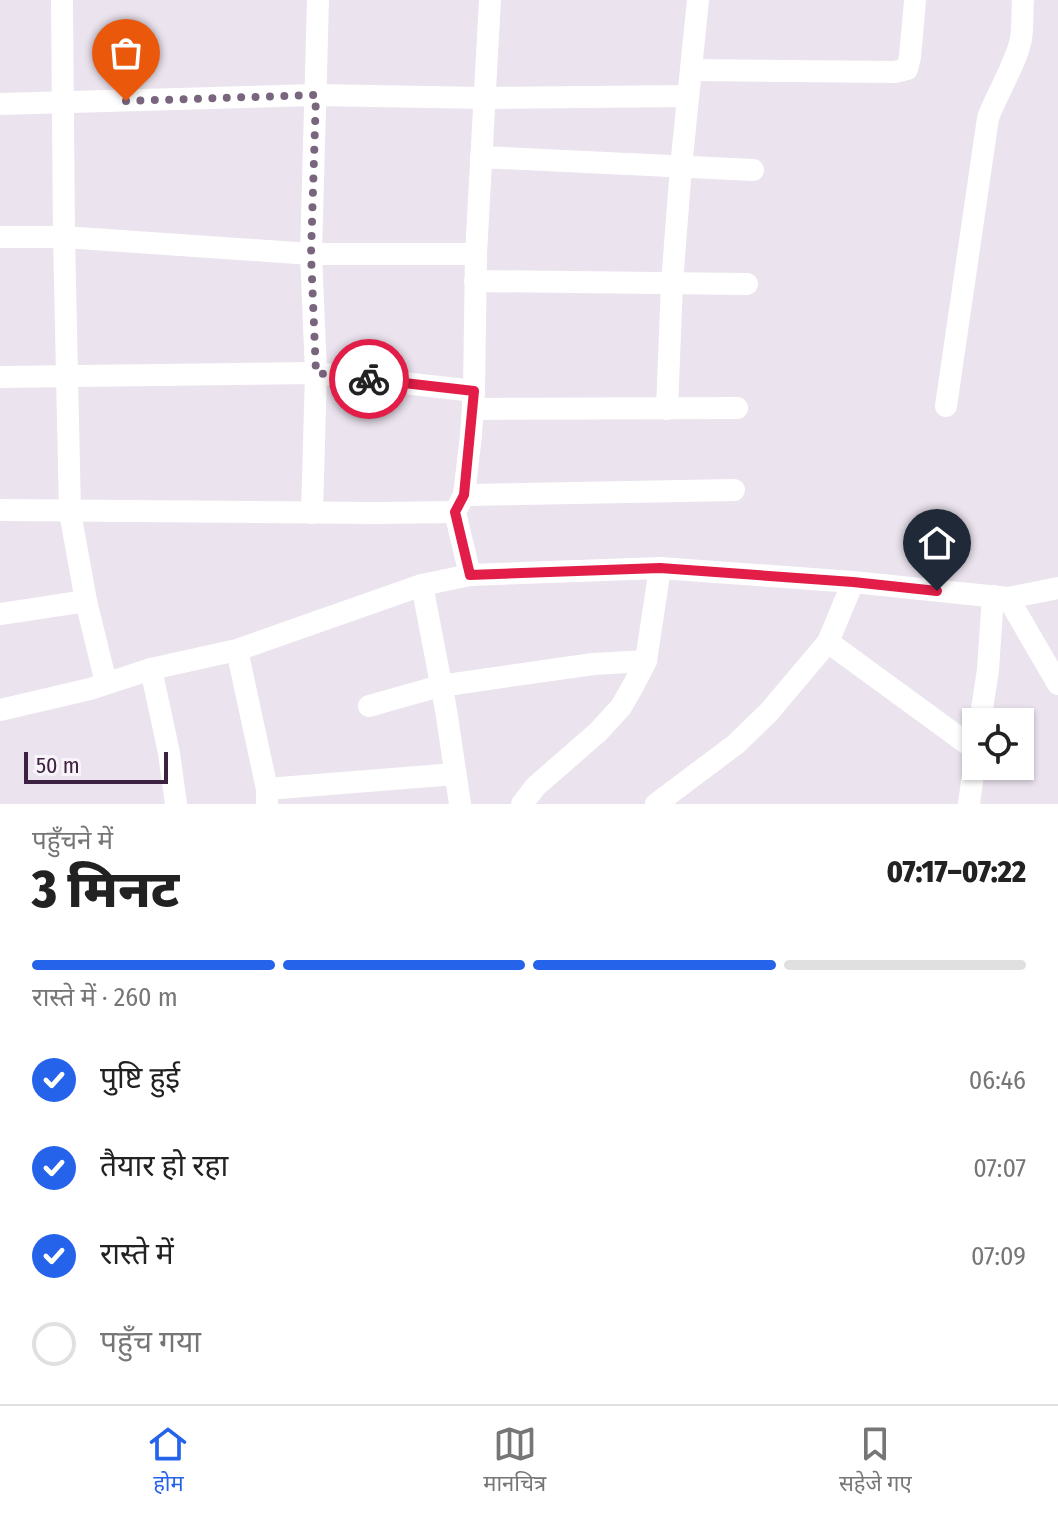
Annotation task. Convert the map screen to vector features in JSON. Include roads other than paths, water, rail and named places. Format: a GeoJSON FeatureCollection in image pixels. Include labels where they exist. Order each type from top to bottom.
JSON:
{"type":"FeatureCollection","features":[{"type":"Feature","properties":{"kind":"street"},"geometry":{"type":"LineString","coordinates":[[62,0],[70,512],[86,601],[106,683]]}},
{"type":"Feature","properties":{"kind":"street"},"geometry":{"type":"LineString","coordinates":[[312,513],[316,373],[311,254],[318,0]]}},
{"type":"Feature","properties":{"kind":"street"},"geometry":{"type":"LineString","coordinates":[[470,575],[460,503],[473,400],[476,254],[490,0]]}},
{"type":"Feature","properties":{"kind":"street"},"geometry":{"type":"LineString","coordinates":[[667,409],[672,283],[698,0]]}},
{"type":"Feature","properties":{"kind":"street"},"geometry":{"type":"LineString","coordinates":[[691,70],[895,72],[907,69],[915,0]]}},
{"type":"Feature","properties":{"kind":"street"},"geometry":{"type":"LineString","coordinates":[[946,406],[988,118],[1017,54],[1022,36],[1023,0]]}},
{"type":"Feature","properties":{"kind":"street"},"geometry":{"type":"LineString","coordinates":[[0,104],[316,95],[485,98],[688,96]]}},
{"type":"Feature","properties":{"kind":"street"},"geometry":{"type":"LineString","coordinates":[[481,157],[753,170]]}},
{"type":"Feature","properties":{"kind":"street"},"geometry":{"type":"LineString","coordinates":[[0,237],[64,237],[311,254],[476,254]]}},
{"type":"Feature","properties":{"kind":"street"},"geometry":{"type":"LineString","coordinates":[[475,281],[747,284]]}},
{"type":"Feature","properties":{"kind":"street"},"geometry":{"type":"LineString","coordinates":[[0,377],[316,373],[473,400],[667,409],[737,408]]}},
{"type":"Feature","properties":{"kind":"street"},"geometry":{"type":"LineString","coordinates":[[0,510],[312,513],[734,490]]}},
{"type":"Feature","properties":{"kind":"street"},"geometry":{"type":"LineString","coordinates":[[522,804],[536,786],[598,732],[621,707],[646,661],[660,568]]}},
{"type":"Feature","properties":{"kind":"street"},"geometry":{"type":"LineString","coordinates":[[0,710],[151,669],[237,650],[422,585],[470,575],[660,568],[853,582],[1000,597],[1058,588]]}},
{"type":"Feature","properties":{"kind":"street"},"geometry":{"type":"LineString","coordinates":[[656,804],[736,744],[769,712],[828,642],[853,582]]}},
{"type":"Feature","properties":{"kind":"street"},"geometry":{"type":"LineString","coordinates":[[422,585],[460,804]]}},
{"type":"Feature","properties":{"kind":"street"},"geometry":{"type":"LineString","coordinates":[[1000,597],[1051,655],[1058,684]]}},
{"type":"Feature","properties":{"kind":"street"},"geometry":{"type":"LineString","coordinates":[[982,708],[1000,597]]}},
{"type":"Feature","properties":{"kind":"street"},"geometry":{"type":"LineString","coordinates":[[0,614],[86,601]]}},
{"type":"Feature","properties":{"kind":"street"},"geometry":{"type":"LineString","coordinates":[[828,642],[962,741]]}},
{"type":"Feature","properties":{"kind":"street"},"geometry":{"type":"LineString","coordinates":[[237,650],[267,797],[455,774]]}},
{"type":"Feature","properties":{"kind":"street"},"geometry":{"type":"LineString","coordinates":[[369,706],[440,686],[593,664],[646,661]]}},
{"type":"Feature","properties":{"kind":"street"},"geometry":{"type":"LineString","coordinates":[[151,669],[169,753],[176,804]]}},
{"type":"Feature","properties":{"kind":"street"},"geometry":{"type":"LineString","coordinates":[[969,804],[972,780]]}}]}
